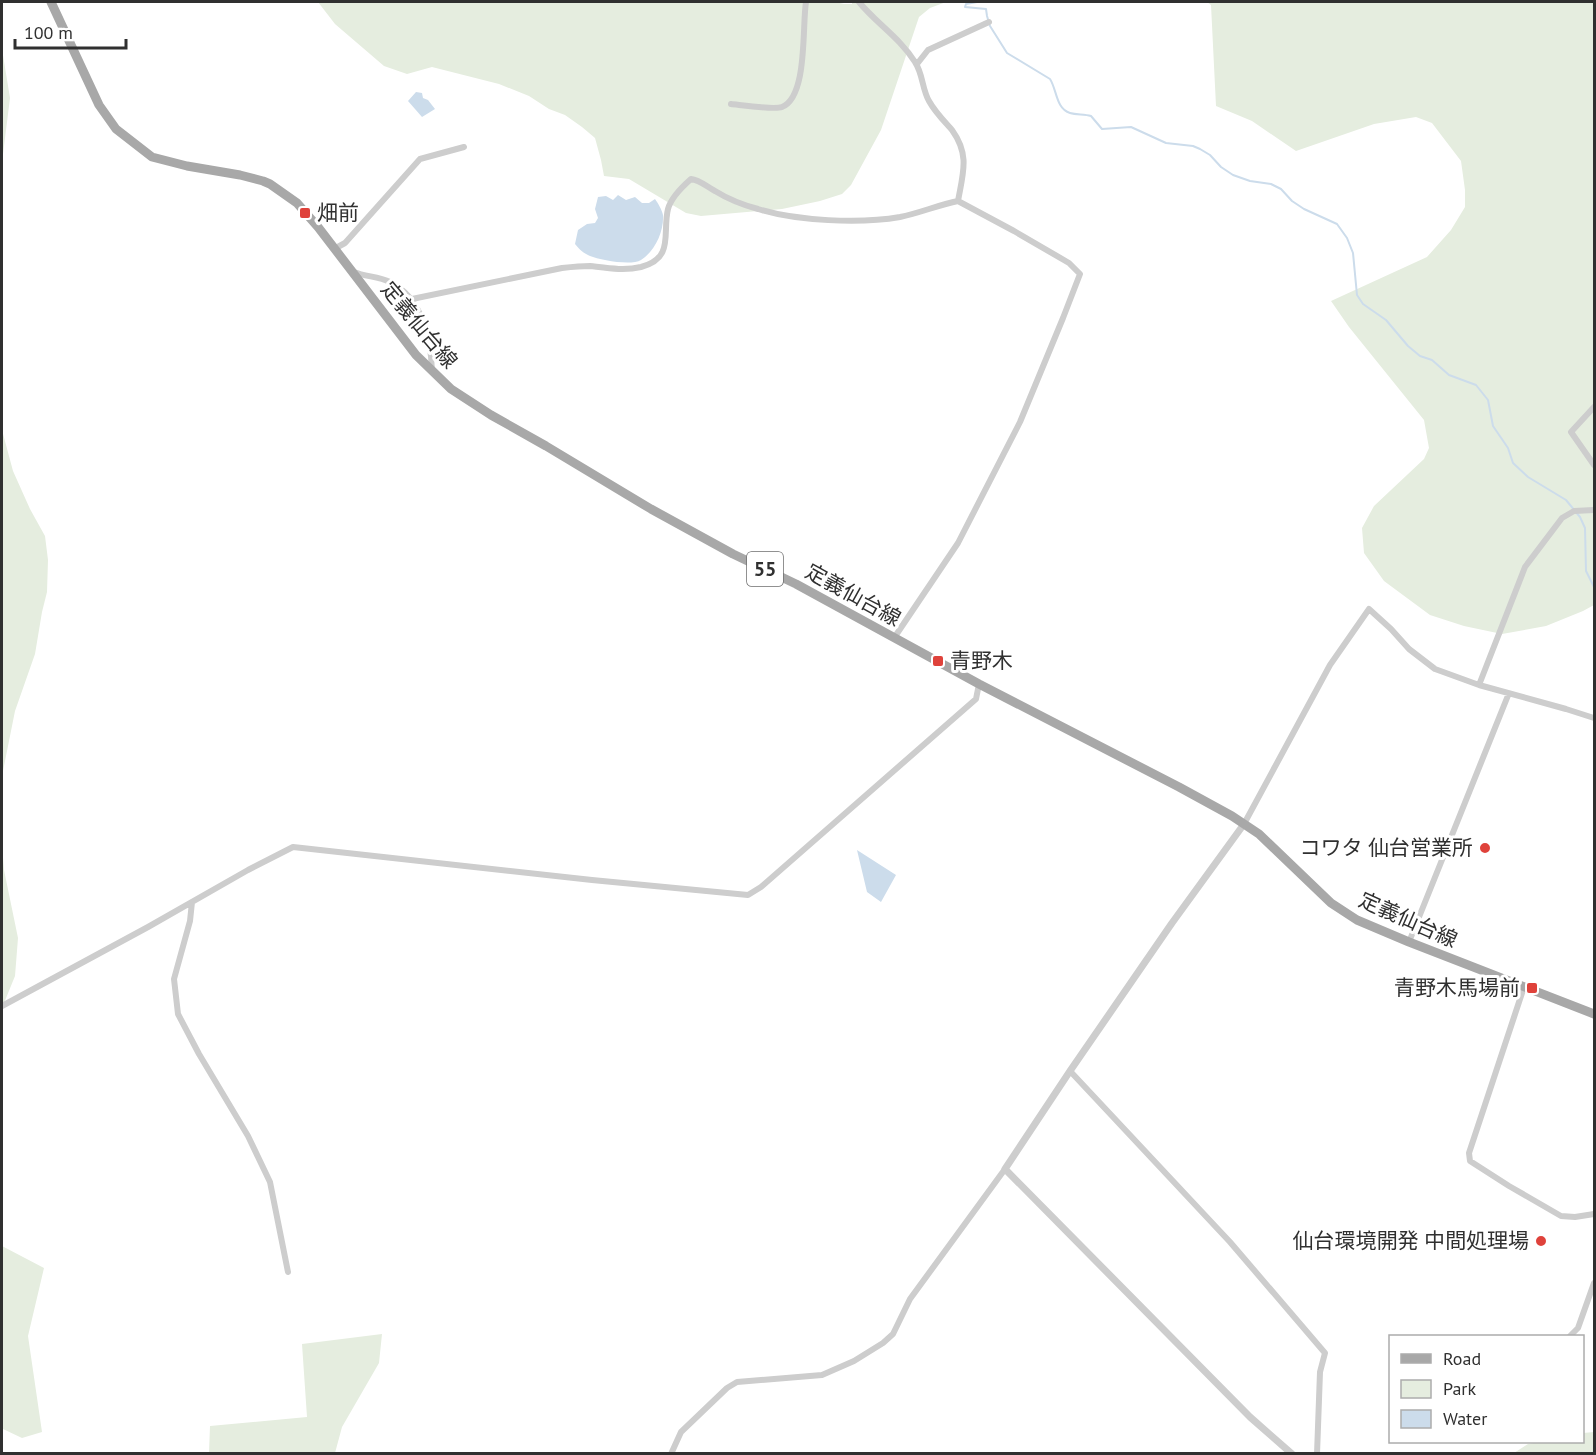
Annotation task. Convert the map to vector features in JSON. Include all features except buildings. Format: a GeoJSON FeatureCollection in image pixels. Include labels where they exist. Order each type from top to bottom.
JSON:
{"type":"FeatureCollection","features":[{"type":"Feature","properties":{"kind":"main road","name":"定義仙台線"},"geometry":{"type":"LineString","coordinates":[[51,2],[99,105],[116,129],[152,157],[253,178],[270,184],[297,203],[416,355],[451,389],[651,509],[733,554],[796,584],[979,684],[1232,816],[1259,834],[1331,903],[1357,920],[1594,1014]]}},
{"type":"Feature","properties":{"kind":"street"},"geometry":{"type":"LineString","coordinates":[[731,104],[782,107],[793,98],[799,82],[806,2]]}},
{"type":"Feature","properties":{"kind":"street"},"geometry":{"type":"LineString","coordinates":[[859,2],[891,33],[917,64],[927,99],[962,147],[964,172],[958,201]]}},
{"type":"Feature","properties":{"kind":"street"},"geometry":{"type":"LineString","coordinates":[[917,64],[928,50],[989,22]]}},
{"type":"Feature","properties":{"kind":"street"},"geometry":{"type":"LineString","coordinates":[[334,249],[345,243],[420,159],[464,147]]}},
{"type":"Feature","properties":{"kind":"street"},"geometry":{"type":"LineString","coordinates":[[412,298],[561,268],[641,267],[657,260],[664,251],[668,209],[691,179],[735,201],[758,209],[795,217],[868,221],[900,217],[958,201],[1069,263],[1080,274],[1064,318],[1015,432],[958,543],[894,638]]}},
{"type":"Feature","properties":{"kind":"street"},"geometry":{"type":"LineString","coordinates":[[351,270],[388,281],[400,287],[412,298],[429,336],[432,371]]}},
{"type":"Feature","properties":{"kind":"street"},"geometry":{"type":"LineString","coordinates":[[1594,407],[1571,432],[1594,465]]}},
{"type":"Feature","properties":{"kind":"street"},"geometry":{"type":"LineString","coordinates":[[1479,685],[1525,567],[1562,518],[1574,511],[1594,510]]}},
{"type":"Feature","properties":{"kind":"street"},"geometry":{"type":"LineString","coordinates":[[671,1454],[681,1432],[727,1388],[737,1382],[822,1375],[854,1361],[893,1334],[910,1299],[1005,1169],[1172,923],[1244,824],[1330,665],[1369,609],[1409,649],[1435,669],[1479,685],[1594,718]]}},
{"type":"Feature","properties":{"kind":"street"},"geometry":{"type":"LineString","coordinates":[[2,1006],[293,847],[748,895],[761,887],[976,699],[979,684]]}},
{"type":"Feature","properties":{"kind":"street"},"geometry":{"type":"LineString","coordinates":[[1409,942],[1509,693]]}},
{"type":"Feature","properties":{"kind":"street"},"geometry":{"type":"LineString","coordinates":[[192,902],[190,921],[174,979],[178,1014],[248,1136],[270,1182],[288,1272]]}},
{"type":"Feature","properties":{"kind":"street"},"geometry":{"type":"LineString","coordinates":[[1524,987],[1469,1153],[1470,1161],[1561,1216],[1594,1214]]}},
{"type":"Feature","properties":{"kind":"street"},"geometry":{"type":"LineString","coordinates":[[1070,1071],[1230,1242],[1325,1353],[1320,1372],[1317,1454]]}},
{"type":"Feature","properties":{"kind":"street"},"geometry":{"type":"LineString","coordinates":[[1005,1169],[1250,1417],[1292,1454]]}},
{"type":"Feature","properties":{"kind":"street"},"geometry":{"type":"LineString","coordinates":[[1571,1335],[1578,1328],[1594,1283]]}},
{"type":"Feature","properties":{"kind":"green space"},"geometry":{"type":"Polygon","coordinates":[[[318,2],[835,2],[852,4],[852,2],[946,2],[930,8],[919,17],[881,130],[851,185],[842,194],[782,209],[701,216],[686,213],[629,179],[604,176],[595,138],[565,115],[549,109],[529,96],[499,84],[432,67],[407,74],[384,66],[335,24],[318,2]]]}},
{"type":"Feature","properties":{"kind":"green space"},"geometry":{"type":"Polygon","coordinates":[[[1207,2],[1594,2],[1594,605],[1546,626],[1502,634],[1464,626],[1430,615],[1384,581],[1364,553],[1362,528],[1374,506],[1424,459],[1429,448],[1424,420],[1349,327],[1331,301],[1427,257],[1451,230],[1465,207],[1461,161],[1432,123],[1416,117],[1374,124],[1296,151],[1252,121],[1216,106],[1211,5],[1207,2]]]}},
{"type":"Feature","properties":{"kind":"green space"},"geometry":{"type":"Polygon","coordinates":[[[2,49],[10,98],[2,162],[2,49]]]}},
{"type":"Feature","properties":{"kind":"green space"},"geometry":{"type":"Polygon","coordinates":[[[2,430],[13,471],[45,536],[48,560],[47,592],[35,654],[15,711],[2,776],[2,430]]]}},
{"type":"Feature","properties":{"kind":"green space"},"geometry":{"type":"Polygon","coordinates":[[[2,845],[4,870],[18,938],[15,976],[2,1008],[2,845]]]}},
{"type":"Feature","properties":{"kind":"green space"},"geometry":{"type":"Polygon","coordinates":[[[2,1246],[44,1268],[28,1336],[42,1432],[22,1438],[3,1429],[2,1424],[2,1246]]]}},
{"type":"Feature","properties":{"kind":"green space"},"geometry":{"type":"Polygon","coordinates":[[[382,1334],[379,1363],[342,1427],[335,1453],[209,1453],[210,1426],[307,1417],[302,1344],[382,1334]]]}},
{"type":"Feature","properties":{"kind":"green space"},"geometry":{"type":"Polygon","coordinates":[[[1594,1432],[1594,1453],[1514,1453],[1534,1443],[1584,1443],[1584,1433],[1594,1432]]]}},
{"type":"Feature","properties":{"kind":"water"},"geometry":{"type":"Polygon","coordinates":[[[416,92],[422,93],[423,98],[428,100],[435,109],[422,117],[408,101],[416,92]]]}},
{"type":"Feature","properties":{"kind":"water"},"geometry":{"type":"Polygon","coordinates":[[[618,195],[626,200],[635,197],[642,203],[649,203],[655,199],[662,213],[662,228],[658,240],[646,256],[636,262],[616,262],[595,258],[583,252],[575,244],[578,230],[587,224],[595,223],[598,218],[595,209],[598,197],[606,196],[613,200],[618,195]]]}},
{"type":"Feature","properties":{"kind":"water"},"geometry":{"type":"Polygon","coordinates":[[[857,850],[896,875],[881,902],[867,892],[857,850]]]}},
{"type":"Feature","properties":{"kind":"waterway"},"geometry":{"type":"LineString","coordinates":[[977,2],[966,4],[965,7],[986,9],[990,26],[1007,53],[1050,79],[1059,103],[1065,111],[1091,116],[1102,129],[1131,127],[1166,143],[1193,146],[1210,155],[1221,167],[1233,175],[1250,181],[1271,184],[1281,189],[1292,201],[1304,209],[1337,224],[1347,238],[1353,253],[1357,295],[1363,304],[1386,320],[1408,346],[1420,356],[1432,360],[1449,375],[1476,385],[1488,400],[1493,426],[1508,448],[1513,463],[1528,477],[1566,500],[1580,517],[1585,528],[1586,571],[1594,587]]}},
{"type":"Feature","properties":{"kind":"place","name":"畑前"},"geometry":{"type":"Point","coordinates":[305,213]}},
{"type":"Feature","properties":{"kind":"place","name":"青野木"},"geometry":{"type":"Point","coordinates":[938,661]}},
{"type":"Feature","properties":{"kind":"place","name":"コワタ 仙台営業所"},"geometry":{"type":"Point","coordinates":[1485,848]}},
{"type":"Feature","properties":{"kind":"place","name":"青野木馬場前"},"geometry":{"type":"Point","coordinates":[1532,988]}},
{"type":"Feature","properties":{"kind":"place","name":"仙台環境開発 中間処理場"},"geometry":{"type":"Point","coordinates":[1541,1241]}}]}
